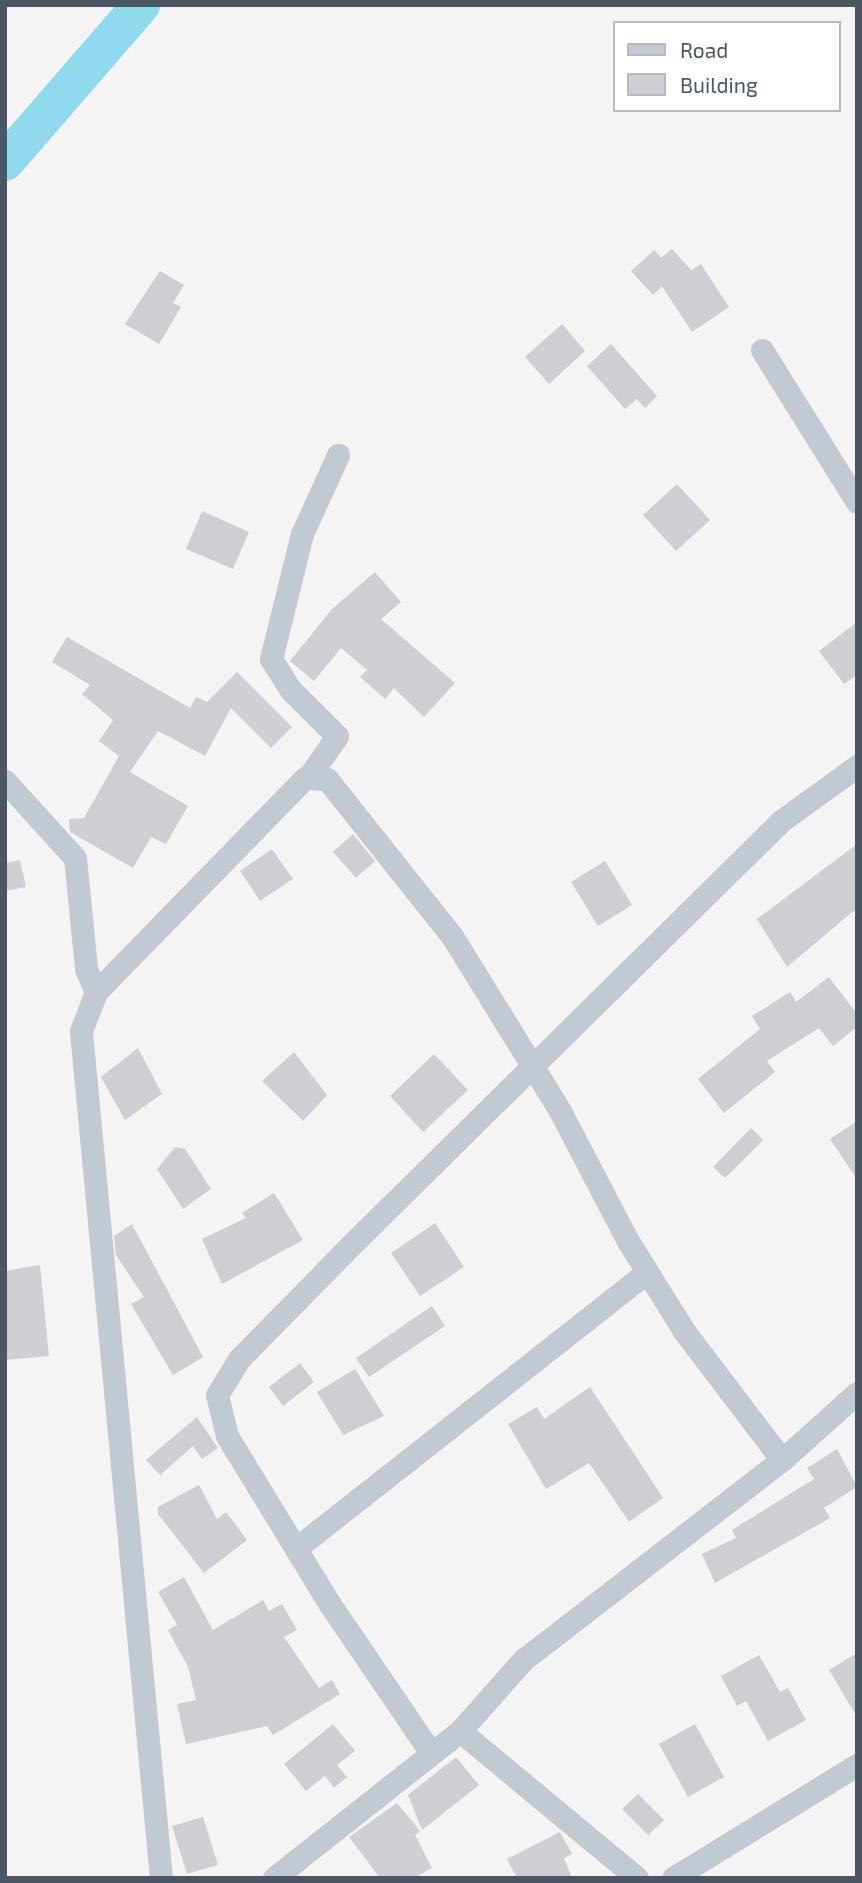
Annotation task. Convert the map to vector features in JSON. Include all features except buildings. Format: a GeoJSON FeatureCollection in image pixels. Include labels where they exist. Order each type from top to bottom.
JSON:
{"type":"FeatureCollection","features":[{"type":"Feature","properties":{"kind":"street"},"geometry":{"type":"LineString","coordinates":[[762,350],[857,502]]}},
{"type":"Feature","properties":{"kind":"street"},"geometry":{"type":"LineString","coordinates":[[161,1878],[81,1031],[96,992],[310,775],[337,736],[290,689],[271,659],[302,534],[338,455]]}},
{"type":"Feature","properties":{"kind":"street"},"geometry":{"type":"LineString","coordinates":[[432,1753],[329,1603],[299,1546],[227,1436],[217,1395],[249,1349],[781,821],[857,766]]}},
{"type":"Feature","properties":{"kind":"street"},"geometry":{"type":"LineString","coordinates":[[310,775],[327,779],[389,853],[452,936],[534,1068],[647,1272],[782,1460]]}},
{"type":"Feature","properties":{"kind":"street"},"geometry":{"type":"LineString","coordinates":[[5,781],[75,858],[86,969],[96,992]]}},
{"type":"Feature","properties":{"kind":"street"},"geometry":{"type":"LineString","coordinates":[[299,1546],[647,1272]]}},
{"type":"Feature","properties":{"kind":"street"},"geometry":{"type":"LineString","coordinates":[[274,1878],[300,1870],[460,1731],[523,1660],[782,1460],[857,1392]]}},
{"type":"Feature","properties":{"kind":"street"},"geometry":{"type":"LineString","coordinates":[[460,1731],[637,1878]]}},
{"type":"Feature","properties":{"kind":"street"},"geometry":{"type":"LineString","coordinates":[[673,1878],[857,1765]]}},
{"type":"Feature","properties":{"kind":"waterway"},"geometry":{"type":"LineString","coordinates":[[5,162],[141,5]]}}]}
